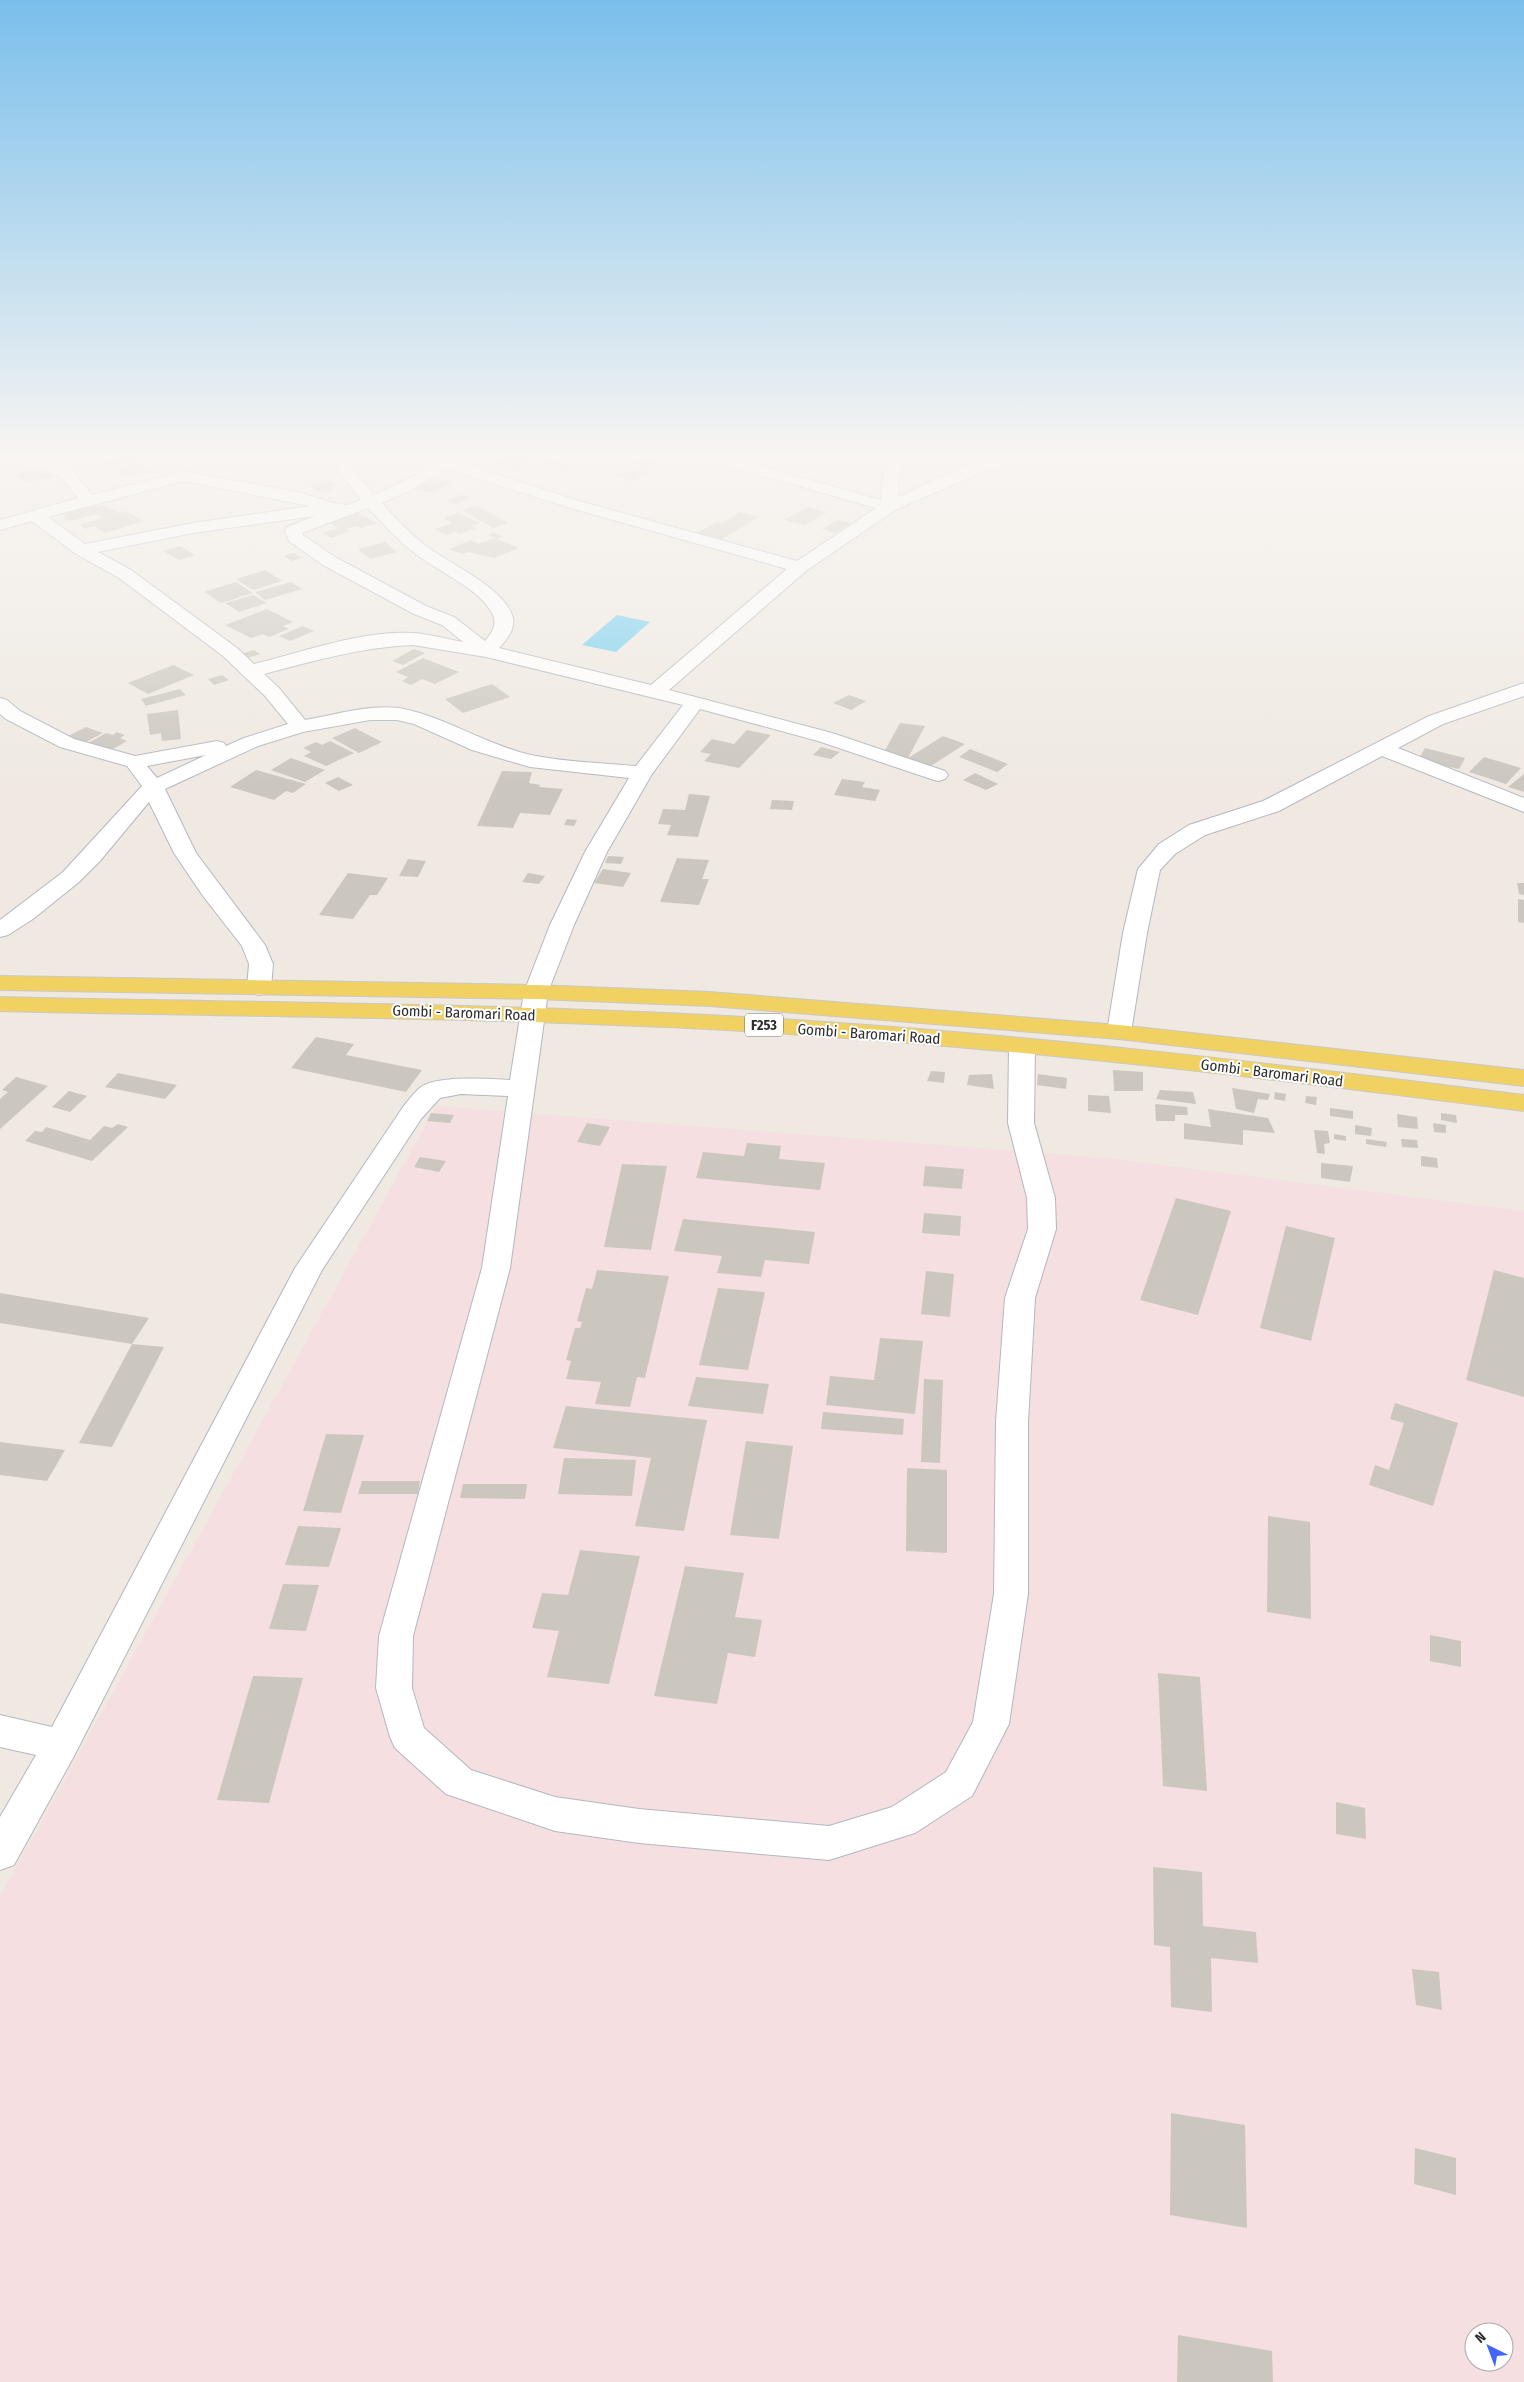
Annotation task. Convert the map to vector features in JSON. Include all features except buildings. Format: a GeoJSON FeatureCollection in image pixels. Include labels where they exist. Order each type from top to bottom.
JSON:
{"type":"FeatureCollection","features":[{"type":"Feature","properties":{"kind":"main road","name":"Gombi - Baromari Road"},"geometry":{"type":"LineString","coordinates":[[0,983],[259,988],[535,1004],[761,1025],[1022,1046],[1284,1073],[1524,1103]]}},
{"type":"Feature","properties":{"kind":"main road","name":"Gombi - Baromari Road"},"geometry":{"type":"LineString","coordinates":[[0,1004],[535,1004],[710,999],[1119,1032],[1524,1078]]}},
{"type":"Feature","properties":{"kind":"street"},"geometry":{"type":"LineString","coordinates":[[107,564],[125,574],[230,652],[251,670],[300,727]]}},
{"type":"Feature","properties":{"kind":"street"},"geometry":{"type":"LineString","coordinates":[[336,564],[420,610],[448,621],[486,651]]}},
{"type":"Feature","properties":{"kind":"street"},"geometry":{"type":"LineString","coordinates":[[442,564],[480,590],[502,612],[504,628],[496,642],[486,651]]}},
{"type":"Feature","properties":{"kind":"street"},"geometry":{"type":"LineString","coordinates":[[786,564],[800,568]]}},
{"type":"Feature","properties":{"kind":"street"},"geometry":{"type":"LineString","coordinates":[[656,691],[806,564]]}},
{"type":"Feature","properties":{"kind":"street"},"geometry":{"type":"LineString","coordinates":[[251,670],[349,646],[413,639],[486,651],[656,691],[825,737],[938,775]]}},
{"type":"Feature","properties":{"kind":"street"},"geometry":{"type":"LineString","coordinates":[[1119,1032],[1135,933],[1149,869],[1167,849],[1197,830],[1271,806],[1436,720],[1524,689]]}},
{"type":"Feature","properties":{"kind":"street"},"geometry":{"type":"LineString","coordinates":[[695,702],[642,773],[596,852],[562,925],[535,1004],[496,1268],[396,1636],[394,1688],[408,1737],[459,1782],[555,1814],[639,1826],[829,1844],[902,1821],[959,1784],[991,1724],[1011,1594],[1012,1422],[1020,1298],[1042,1228],[1041,1198],[1021,1123],[1022,1046]]}},
{"type":"Feature","properties":{"kind":"street"},"geometry":{"type":"LineString","coordinates":[[0,704],[13,715],[66,743],[134,762],[251,742],[300,727],[370,714],[397,714],[420,719],[479,746],[530,761],[642,773]]}},
{"type":"Feature","properties":{"kind":"street"},"geometry":{"type":"LineString","coordinates":[[0,930],[46,899],[91,856],[123,817],[152,787],[251,742]]}},
{"type":"Feature","properties":{"kind":"street"},"geometry":{"type":"LineString","coordinates":[[1382,749],[1524,806]]}},
{"type":"Feature","properties":{"kind":"street"},"geometry":{"type":"LineString","coordinates":[[134,762],[152,787],[186,853],[211,892],[253,945],[261,964],[259,988]]}},
{"type":"Feature","properties":{"kind":"street"},"geometry":{"type":"LineString","coordinates":[[0,1854],[61,1745],[309,1268],[412,1113],[431,1092],[439,1090],[461,1086],[522,1089]]}},
{"type":"Feature","properties":{"kind":"street"},"geometry":{"type":"LineString","coordinates":[[0,1731],[61,1745]]}},
{"type":"Feature","properties":{"kind":"shaded area"},"geometry":{"type":"Polygon","coordinates":[[[436,1106],[1107,1158],[1524,1211],[1524,2382],[0,2382],[0,1897],[436,1106]]]}},
{"type":"Feature","properties":{"kind":"water"},"geometry":{"type":"Polygon","coordinates":[[[617,615],[650,622],[616,652],[582,645],[617,615]]]}}]}
